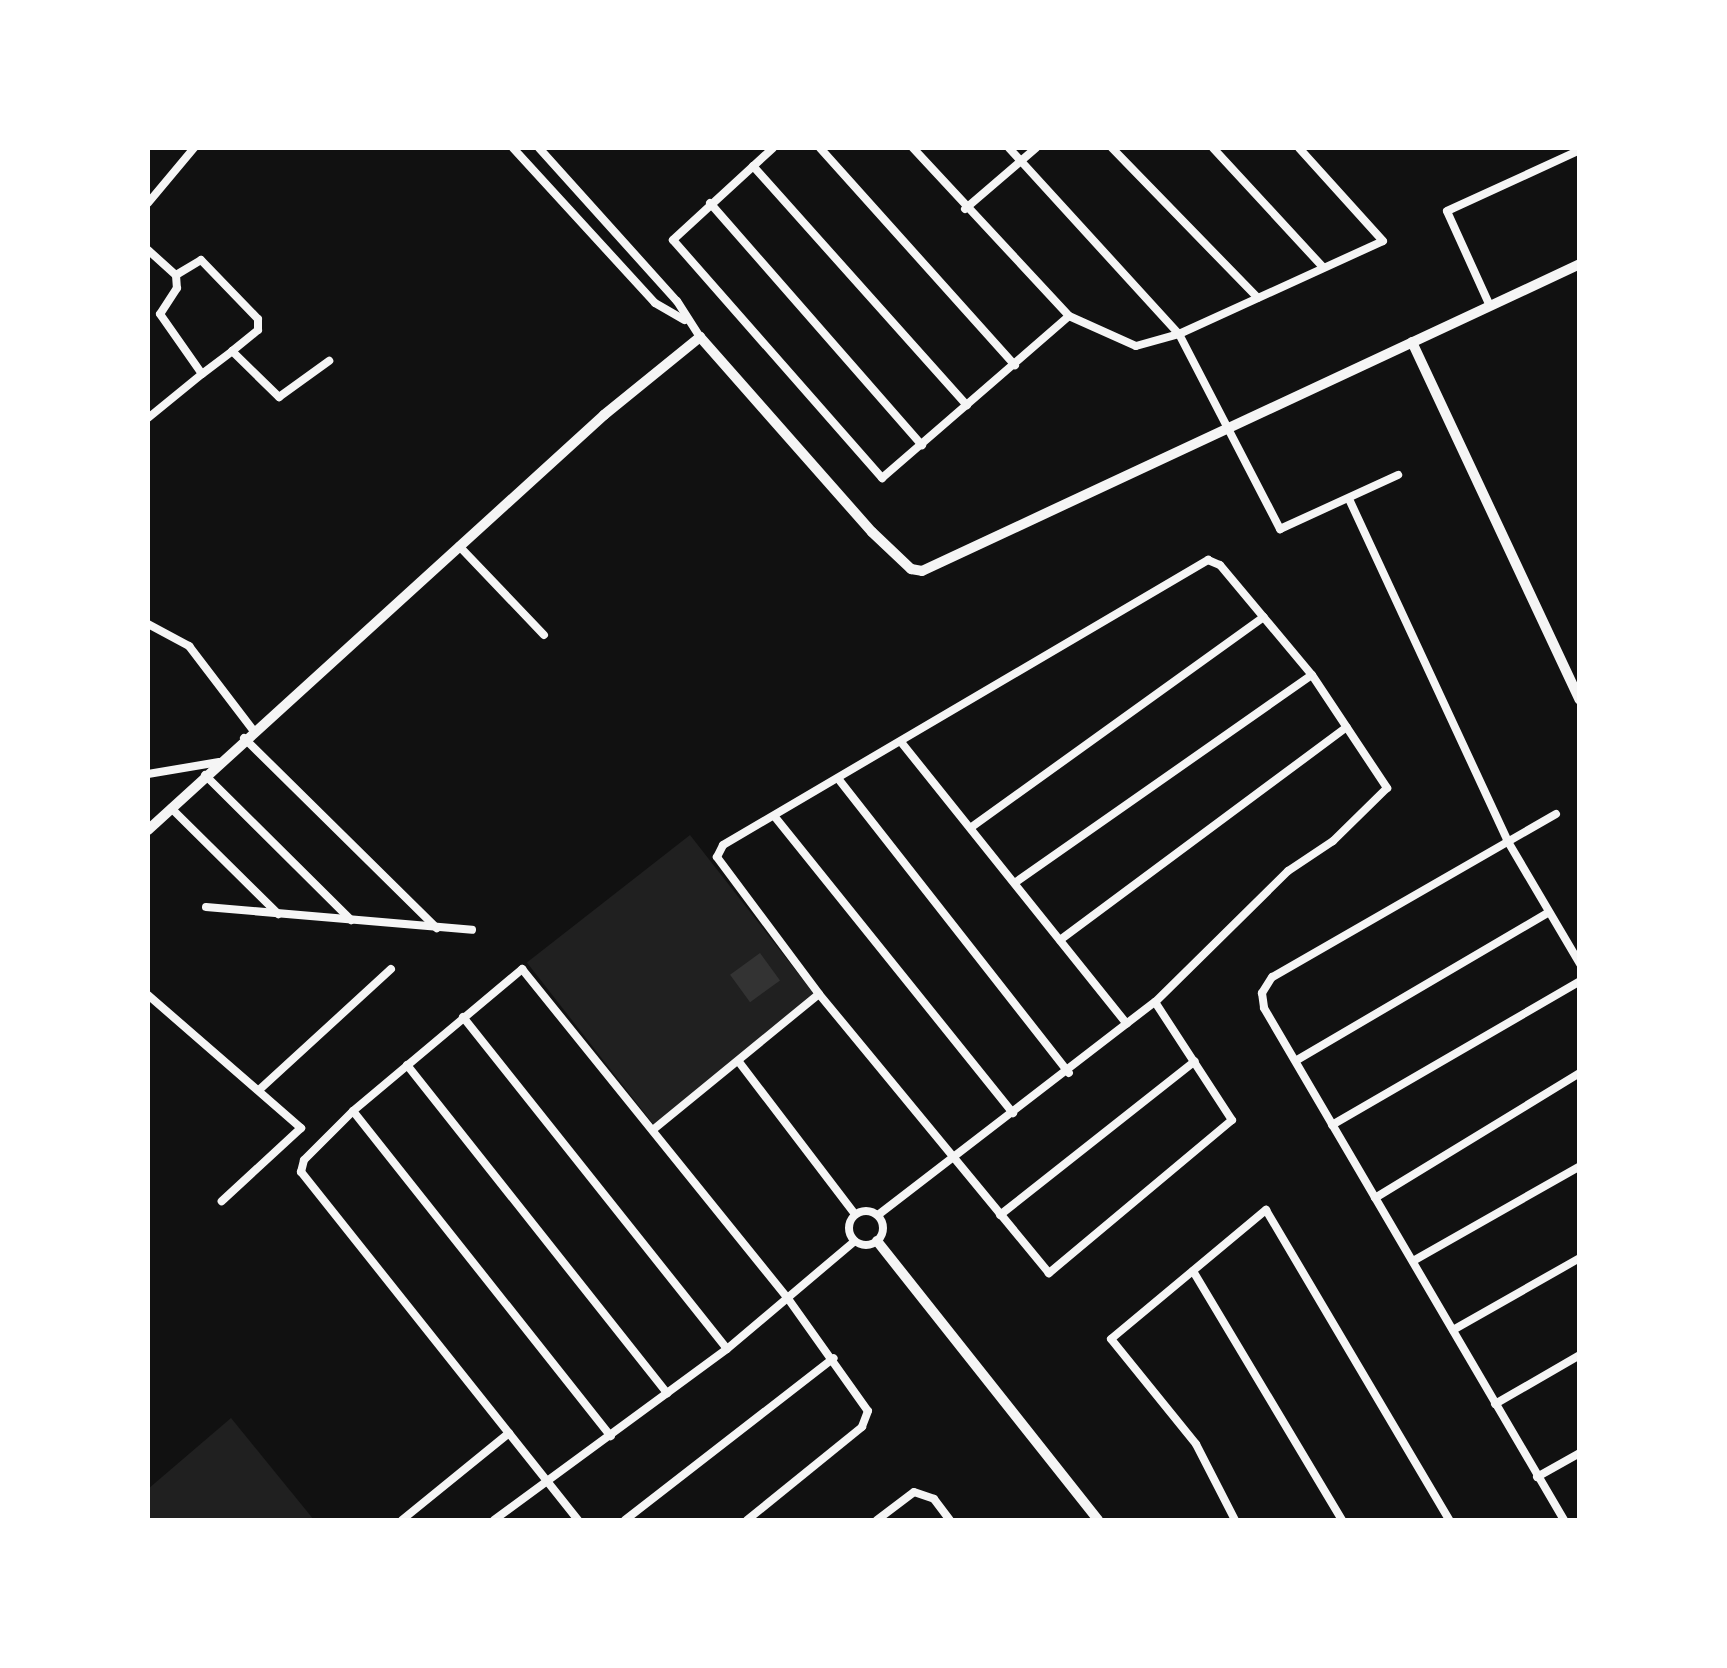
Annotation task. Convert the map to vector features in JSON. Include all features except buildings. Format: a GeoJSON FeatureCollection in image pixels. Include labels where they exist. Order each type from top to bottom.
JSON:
{"type":"FeatureCollection","features":[{"type":"Feature","properties":{"kind":"street"},"geometry":{"type":"LineString","coordinates":[[148,202],[194,148]]}},
{"type":"Feature","properties":{"kind":"street"},"geometry":{"type":"LineString","coordinates":[[513,148],[654,303],[684,320],[872,532],[911,568],[922,570],[1580,264]]}},
{"type":"Feature","properties":{"kind":"street"},"geometry":{"type":"LineString","coordinates":[[539,148],[677,301],[684,320]]}},
{"type":"Feature","properties":{"kind":"street"},"geometry":{"type":"LineString","coordinates":[[774,148],[674,235],[674,242],[874,472],[892,476],[1069,316]]}},
{"type":"Feature","properties":{"kind":"street"},"geometry":{"type":"LineString","coordinates":[[820,148],[1015,365]]}},
{"type":"Feature","properties":{"kind":"street"},"geometry":{"type":"LineString","coordinates":[[913,148],[965,209],[1069,316],[1136,346],[1179,334],[1382,240],[1299,148]]}},
{"type":"Feature","properties":{"kind":"street"},"geometry":{"type":"LineString","coordinates":[[1008,148],[1179,334],[1280,529],[1398,476]]}},
{"type":"Feature","properties":{"kind":"street"},"geometry":{"type":"LineString","coordinates":[[965,209],[1036,148]]}},
{"type":"Feature","properties":{"kind":"street"},"geometry":{"type":"LineString","coordinates":[[1112,148],[1258,298]]}},
{"type":"Feature","properties":{"kind":"street"},"geometry":{"type":"LineString","coordinates":[[1213,148],[1322,267]]}},
{"type":"Feature","properties":{"kind":"street"},"geometry":{"type":"LineString","coordinates":[[1490,306],[1447,211],[1580,150]]}},
{"type":"Feature","properties":{"kind":"street"},"geometry":{"type":"LineString","coordinates":[[753,166],[967,405]]}},
{"type":"Feature","properties":{"kind":"street"},"geometry":{"type":"LineString","coordinates":[[710,203],[922,445]]}},
{"type":"Feature","properties":{"kind":"street"},"geometry":{"type":"LineString","coordinates":[[148,250],[176,275],[176,288],[160,314],[202,374]]}},
{"type":"Feature","properties":{"kind":"street"},"geometry":{"type":"LineString","coordinates":[[148,418],[258,330],[258,319],[202,260],[176,275]]}},
{"type":"Feature","properties":{"kind":"street"},"geometry":{"type":"LineString","coordinates":[[148,830],[244,738],[459,546],[700,338]]}},
{"type":"Feature","properties":{"kind":"street"},"geometry":{"type":"LineString","coordinates":[[1412,342],[1580,700]]}},
{"type":"Feature","properties":{"kind":"street"},"geometry":{"type":"LineString","coordinates":[[232,351],[276,397],[329,360]]}},
{"type":"Feature","properties":{"kind":"street"},"geometry":{"type":"LineString","coordinates":[[1349,499],[1507,840],[1580,964]]}},
{"type":"Feature","properties":{"kind":"street"},"geometry":{"type":"LineString","coordinates":[[459,546],[544,635]]}},
{"type":"Feature","properties":{"kind":"street"},"geometry":{"type":"LineString","coordinates":[[855,1214],[878,1215],[954,1161],[1068,1073],[1155,1002],[1288,871],[1386,794],[1312,676],[1220,565],[1208,560],[840,781],[723,845],[716,857],[819,994],[954,1161],[1000,1215],[1044,1271],[1055,1272],[1232,1120],[1155,1002]]}},
{"type":"Feature","properties":{"kind":"street"},"geometry":{"type":"LineString","coordinates":[[973,826],[1264,617]]}},
{"type":"Feature","properties":{"kind":"street"},"geometry":{"type":"LineString","coordinates":[[148,624],[189,646],[253,730]]}},
{"type":"Feature","properties":{"kind":"street"},"geometry":{"type":"LineString","coordinates":[[1016,882],[1312,676]]}},
{"type":"Feature","properties":{"kind":"street"},"geometry":{"type":"LineString","coordinates":[[1060,940],[1347,727]]}},
{"type":"Feature","properties":{"kind":"street"},"geometry":{"type":"LineString","coordinates":[[244,738],[436,928]]}},
{"type":"Feature","properties":{"kind":"street"},"geometry":{"type":"LineString","coordinates":[[901,742],[973,826],[1127,1024]]}},
{"type":"Feature","properties":{"kind":"street"},"geometry":{"type":"LineString","coordinates":[[148,774],[220,762]]}},
{"type":"Feature","properties":{"kind":"street"},"geometry":{"type":"LineString","coordinates":[[206,775],[351,920]]}},
{"type":"Feature","properties":{"kind":"street"},"geometry":{"type":"LineString","coordinates":[[840,781],[1068,1073]]}},
{"type":"Feature","properties":{"kind":"street"},"geometry":{"type":"LineString","coordinates":[[171,808],[280,916]]}},
{"type":"Feature","properties":{"kind":"street"},"geometry":{"type":"LineString","coordinates":[[1556,814],[1265,984],[1264,1008],[1564,1520]]}},
{"type":"Feature","properties":{"kind":"street"},"geometry":{"type":"LineString","coordinates":[[774,818],[1013,1113]]}},
{"type":"Feature","properties":{"kind":"street"},"geometry":{"type":"LineString","coordinates":[[206,907],[472,930]]}},
{"type":"Feature","properties":{"kind":"street"},"geometry":{"type":"LineString","coordinates":[[1297,1060],[1548,913]]}},
{"type":"Feature","properties":{"kind":"street"},"geometry":{"type":"LineString","coordinates":[[578,1520],[301,1172],[311,1152],[353,1111],[522,969],[834,1358],[868,1420],[747,1520]]}},
{"type":"Feature","properties":{"kind":"street"},"geometry":{"type":"LineString","coordinates":[[259,1090],[390,970]]}},
{"type":"Feature","properties":{"kind":"street"},"geometry":{"type":"LineString","coordinates":[[1332,1125],[1580,981]]}},
{"type":"Feature","properties":{"kind":"street"},"geometry":{"type":"LineString","coordinates":[[654,1129],[819,994]]}},
{"type":"Feature","properties":{"kind":"street"},"geometry":{"type":"LineString","coordinates":[[148,995],[301,1128],[222,1201]]}},
{"type":"Feature","properties":{"kind":"street"},"geometry":{"type":"LineString","coordinates":[[463,1017],[727,1349]]}},
{"type":"Feature","properties":{"kind":"street"},"geometry":{"type":"LineString","coordinates":[[1000,1215],[1195,1061]]}},
{"type":"Feature","properties":{"kind":"street"},"geometry":{"type":"LineString","coordinates":[[739,1062],[855,1214]]}},
{"type":"Feature","properties":{"kind":"street"},"geometry":{"type":"LineString","coordinates":[[406,1065],[667,1393]]}},
{"type":"Feature","properties":{"kind":"street"},"geometry":{"type":"LineString","coordinates":[[1375,1198],[1580,1073]]}},
{"type":"Feature","properties":{"kind":"street"},"geometry":{"type":"LineString","coordinates":[[353,1111],[611,1436]]}},
{"type":"Feature","properties":{"kind":"street"},"geometry":{"type":"LineString","coordinates":[[1412,1261],[1580,1166]]}},
{"type":"Feature","properties":{"kind":"street"},"geometry":{"type":"LineString","coordinates":[[1236,1520],[1196,1444],[1111,1342],[1260,1214],[1271,1212],[1450,1520]]}},
{"type":"Feature","properties":{"kind":"street"},"geometry":{"type":"LineString","coordinates":[[855,1214],[849,1228],[855,1241]]}},
{"type":"Feature","properties":{"kind":"street"},"geometry":{"type":"LineString","coordinates":[[877,1241],[884,1228],[878,1215]]}},
{"type":"Feature","properties":{"kind":"street"},"geometry":{"type":"LineString","coordinates":[[494,1520],[727,1349],[855,1241],[877,1241]]}},
{"type":"Feature","properties":{"kind":"street"},"geometry":{"type":"LineString","coordinates":[[877,1241],[1098,1520]]}},
{"type":"Feature","properties":{"kind":"street"},"geometry":{"type":"LineString","coordinates":[[1453,1330],[1580,1258]]}},
{"type":"Feature","properties":{"kind":"street"},"geometry":{"type":"LineString","coordinates":[[1193,1271],[1342,1520]]}},
{"type":"Feature","properties":{"kind":"street"},"geometry":{"type":"LineString","coordinates":[[1495,1404],[1580,1355]]}},
{"type":"Feature","properties":{"kind":"street"},"geometry":{"type":"LineString","coordinates":[[625,1520],[834,1358]]}},
{"type":"Feature","properties":{"kind":"street"},"geometry":{"type":"LineString","coordinates":[[402,1520],[509,1433]]}},
{"type":"Feature","properties":{"kind":"street"},"geometry":{"type":"LineString","coordinates":[[1538,1477],[1580,1453]]}},
{"type":"Feature","properties":{"kind":"street"},"geometry":{"type":"LineString","coordinates":[[877,1520],[914,1492],[934,1499],[950,1520]]}},
{"type":"Feature","properties":{"kind":"shaded area"},"geometry":{"type":"Polygon","coordinates":[[[690,835],[818,999],[655,1126],[527,962],[690,835]]]}},
{"type":"Feature","properties":{"kind":"shaded area"},"geometry":{"type":"Polygon","coordinates":[[[760,953],[780,981],[750,1002],[730,975],[760,953]]]}},
{"type":"Feature","properties":{"kind":"shaded area"},"geometry":{"type":"Polygon","coordinates":[[[231,1418],[314,1520],[148,1520],[148,1489],[231,1418]]]}}]}
